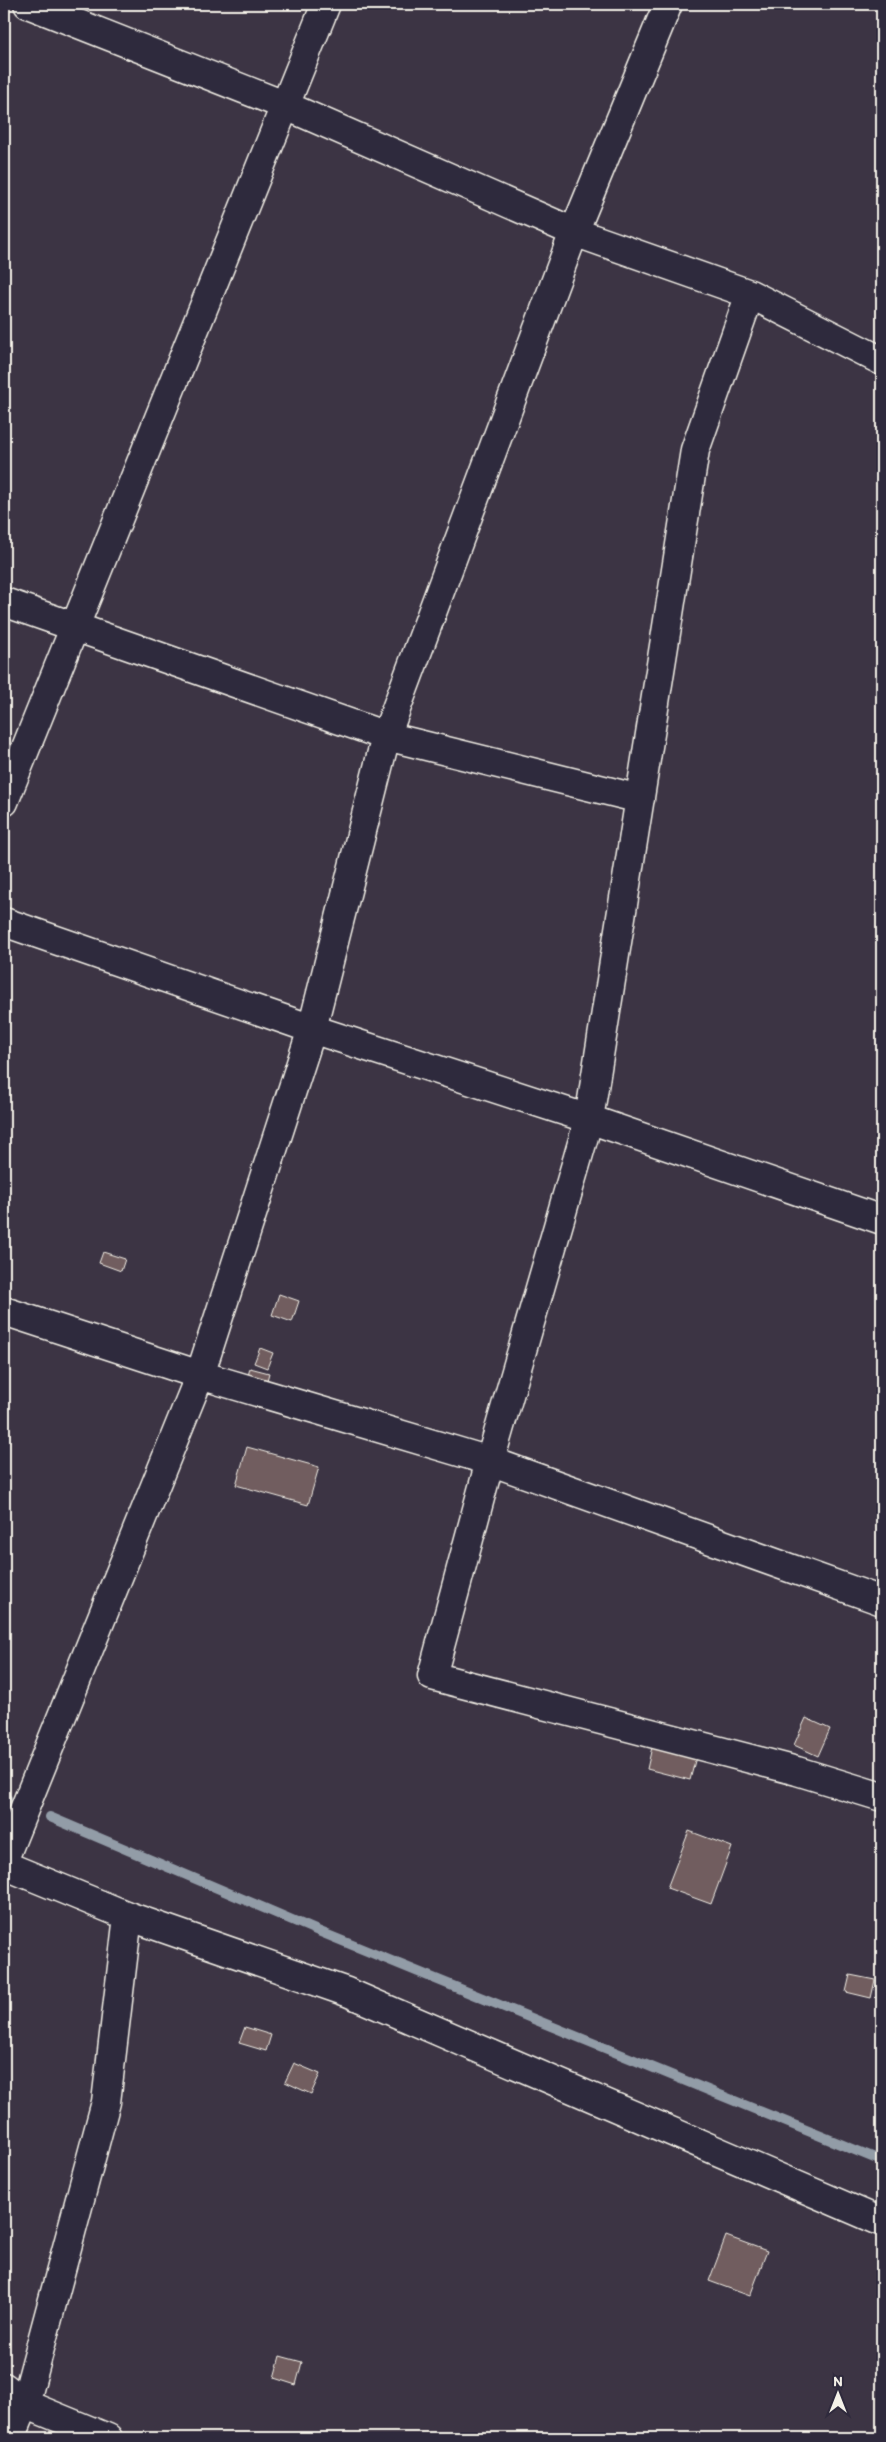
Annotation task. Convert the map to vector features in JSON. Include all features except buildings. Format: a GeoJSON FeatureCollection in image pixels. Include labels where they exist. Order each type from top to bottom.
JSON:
{"type":"FeatureCollection","features":[{"type":"Feature","properties":{"kind":"street"},"geometry":{"type":"LineString","coordinates":[[28,4],[284,105],[574,232],[750,294],[882,361]]}},
{"type":"Feature","properties":{"kind":"street"},"geometry":{"type":"LineString","coordinates":[[4,802],[326,4]]}},
{"type":"Feature","properties":{"kind":"street"},"geometry":{"type":"LineString","coordinates":[[4,1859],[200,1375],[312,1029],[386,736],[574,232],[668,4]]}},
{"type":"Feature","properties":{"kind":"street"},"geometry":{"type":"LineString","coordinates":[[750,294],[695,450],[589,1119],[490,1461],[432,1676],[797,1771],[882,1797]]}},
{"type":"Feature","properties":{"kind":"street"},"geometry":{"type":"LineString","coordinates":[[4,602],[386,736],[640,799]]}},
{"type":"Feature","properties":{"kind":"street"},"geometry":{"type":"LineString","coordinates":[[4,922],[312,1029],[881,1216]]}},
{"type":"Feature","properties":{"kind":"street"},"geometry":{"type":"LineString","coordinates":[[4,1312],[200,1375],[490,1461],[882,1601]]}},
{"type":"Feature","properties":{"kind":"street"},"geometry":{"type":"LineString","coordinates":[[4,1865],[128,1916],[347,1992],[882,2222]]}},
{"type":"Feature","properties":{"kind":"street"},"geometry":{"type":"LineString","coordinates":[[11,2438],[25,2404],[106,2102],[128,1916]]}},
{"type":"Feature","properties":{"kind":"street"},"geometry":{"type":"LineString","coordinates":[[4,2386],[25,2404],[108,2438]]}},
{"type":"Feature","properties":{"kind":"waterway"},"geometry":{"type":"LineString","coordinates":[[50,1817],[318,1931],[882,2161]]}}]}
